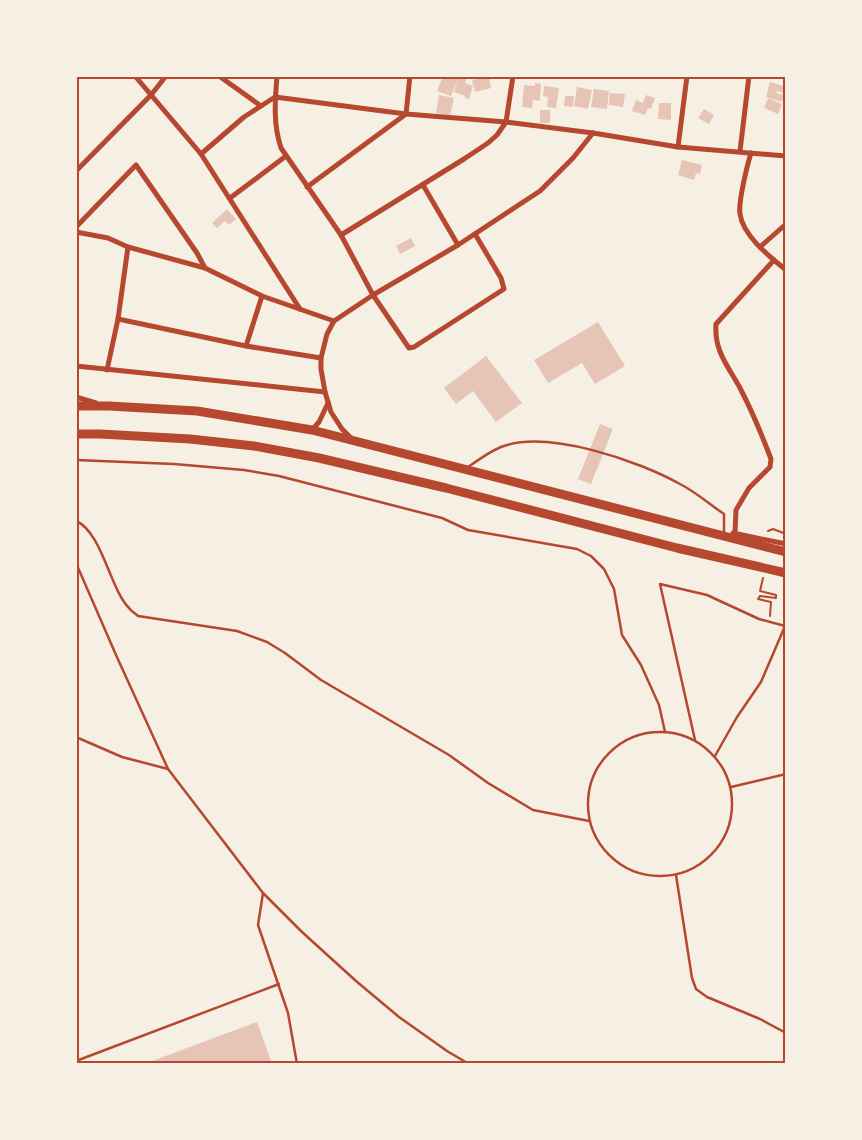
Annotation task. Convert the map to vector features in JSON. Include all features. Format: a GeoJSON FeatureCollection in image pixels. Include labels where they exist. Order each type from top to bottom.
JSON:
{"type":"FeatureCollection","features":[{"type":"Feature","properties":{"kind":"highway"},"geometry":{"type":"LineString","coordinates":[[76,406],[109,406],[197,412],[312,430],[466,468],[534,488],[724,534],[786,552]]}},
{"type":"Feature","properties":{"kind":"highway"},"geometry":{"type":"LineString","coordinates":[[76,434],[199,440],[254,446],[319,458],[446,488],[677,548],[786,573]]}},
{"type":"Feature","properties":{"kind":"street"},"geometry":{"type":"LineString","coordinates":[[135,76],[201,154],[300,309]]}},
{"type":"Feature","properties":{"kind":"street"},"geometry":{"type":"LineString","coordinates":[[76,171],[151,95],[166,76]]}},
{"type":"Feature","properties":{"kind":"street"},"geometry":{"type":"LineString","coordinates":[[219,76],[261,106]]}},
{"type":"Feature","properties":{"kind":"street"},"geometry":{"type":"LineString","coordinates":[[277,76],[274,97],[276,134],[281,148],[341,235],[373,295],[399,336],[409,348],[414,347],[504,289],[501,278],[475,234]]}},
{"type":"Feature","properties":{"kind":"street"},"geometry":{"type":"LineString","coordinates":[[307,187],[406,114],[410,76]]}},
{"type":"Feature","properties":{"kind":"street"},"geometry":{"type":"LineString","coordinates":[[341,235],[423,185],[488,143],[497,135],[506,122],[513,76]]}},
{"type":"Feature","properties":{"kind":"street"},"geometry":{"type":"LineString","coordinates":[[678,147],[687,76]]}},
{"type":"Feature","properties":{"kind":"street"},"geometry":{"type":"LineString","coordinates":[[740,151],[749,76]]}},
{"type":"Feature","properties":{"kind":"street"},"geometry":{"type":"LineString","coordinates":[[201,154],[244,116],[274,97],[406,114],[506,122],[593,133],[678,147],[786,156]]}},
{"type":"Feature","properties":{"kind":"street"},"geometry":{"type":"LineString","coordinates":[[356,442],[342,429],[331,412],[324,392],[321,358],[327,334],[334,320],[458,245],[540,191],[573,158],[593,133]]}},
{"type":"Feature","properties":{"kind":"street"},"geometry":{"type":"LineString","coordinates":[[751,153],[746,170],[740,214],[747,231],[760,247],[786,270]]}},
{"type":"Feature","properties":{"kind":"street"},"geometry":{"type":"LineString","coordinates":[[230,198],[286,156]]}},
{"type":"Feature","properties":{"kind":"street"},"geometry":{"type":"LineString","coordinates":[[76,227],[136,165],[206,268]]}},
{"type":"Feature","properties":{"kind":"street"},"geometry":{"type":"LineString","coordinates":[[423,185],[458,245]]}},
{"type":"Feature","properties":{"kind":"street"},"geometry":{"type":"LineString","coordinates":[[760,247],[786,224]]}},
{"type":"Feature","properties":{"kind":"street"},"geometry":{"type":"LineString","coordinates":[[76,232],[108,238],[128,247],[206,268],[262,296],[334,320]]}},
{"type":"Feature","properties":{"kind":"street"},"geometry":{"type":"LineString","coordinates":[[107,370],[118,319],[128,247]]}},
{"type":"Feature","properties":{"kind":"street"},"geometry":{"type":"LineString","coordinates":[[736,532],[736,510],[749,488],[770,467],[772,458],[740,388],[727,368],[716,342],[716,324],[774,260]]}},
{"type":"Feature","properties":{"kind":"street"},"geometry":{"type":"LineString","coordinates":[[246,346],[262,296]]}},
{"type":"Feature","properties":{"kind":"street"},"geometry":{"type":"LineString","coordinates":[[118,319],[246,346],[321,358]]}},
{"type":"Feature","properties":{"kind":"street"},"geometry":{"type":"LineString","coordinates":[[76,366],[324,392]]}},
{"type":"Feature","properties":{"kind":"street"},"geometry":{"type":"LineString","coordinates":[[76,397],[109,406]]}},
{"type":"Feature","properties":{"kind":"street"},"geometry":{"type":"LineString","coordinates":[[312,430],[319,422],[328,403]]}},
{"type":"Feature","properties":{"kind":"street"},"geometry":{"type":"LineString","coordinates":[[724,534],[736,532],[786,544]]}},
{"type":"Feature","properties":{"kind":"lane"},"geometry":{"type":"LineString","coordinates":[[466,468],[480,458],[502,447],[527,443],[584,448],[650,469],[688,488],[724,514],[724,534]]}},
{"type":"Feature","properties":{"kind":"lane"},"geometry":{"type":"LineString","coordinates":[[76,460],[174,464],[244,470],[279,476],[442,518],[468,530],[578,549],[591,556],[604,569],[614,589],[622,635],[641,665],[659,705],[665,732]]}},
{"type":"Feature","properties":{"kind":"lane"},"geometry":{"type":"LineString","coordinates":[[76,521],[84,524],[101,552],[128,608],[138,616],[237,631],[266,642],[285,653],[321,680],[449,755],[488,783],[533,810],[589,821]]}},
{"type":"Feature","properties":{"kind":"lane"},"geometry":{"type":"LineString","coordinates":[[76,564],[168,769],[263,893],[302,932],[399,1017],[469,1064]]}},
{"type":"Feature","properties":{"kind":"lane"},"geometry":{"type":"LineString","coordinates":[[694,740],[660,584],[707,595],[759,619],[785,626],[761,682],[737,717],[715,757]]}},
{"type":"Feature","properties":{"kind":"lane"},"geometry":{"type":"LineString","coordinates":[[665,732],[680,734],[694,740],[715,757],[725,771],[731,788],[732,810],[727,833],[715,852],[697,867],[676,875],[653,877],[631,871],[612,859],[598,842],[589,821],[587,798],[592,776],[604,757],[621,742],[642,734],[665,732]]}},
{"type":"Feature","properties":{"kind":"lane"},"geometry":{"type":"LineString","coordinates":[[76,737],[122,757],[168,769]]}},
{"type":"Feature","properties":{"kind":"lane"},"geometry":{"type":"LineString","coordinates":[[731,788],[786,774]]}},
{"type":"Feature","properties":{"kind":"lane"},"geometry":{"type":"LineString","coordinates":[[676,875],[692,978],[696,989],[707,997],[760,1019],[786,1033]]}},
{"type":"Feature","properties":{"kind":"lane"},"geometry":{"type":"LineString","coordinates":[[263,893],[258,925],[288,1013],[297,1064]]}},
{"type":"Feature","properties":{"kind":"lane"},"geometry":{"type":"LineString","coordinates":[[76,1061],[279,984]]}},
{"type":"Feature","properties":{"kind":"path"},"geometry":{"type":"LineString","coordinates":[[773,529],[786,534]]}},
{"type":"Feature","properties":{"kind":"path"},"geometry":{"type":"LineString","coordinates":[[760,591],[776,595],[776,598],[760,596],[758,599],[771,602],[770,622]]}},
{"type":"Feature","properties":{"kind":"building"},"geometry":{"type":"Polygon","coordinates":[[[443,76],[467,76],[465,83],[473,86],[469,99],[454,92],[458,80],[451,96],[437,91],[443,76]]]}},
{"type":"Feature","properties":{"kind":"building"},"geometry":{"type":"Polygon","coordinates":[[[489,76],[491,88],[475,92],[472,80],[489,76]]]}},
{"type":"Feature","properties":{"kind":"building"},"geometry":{"type":"Polygon","coordinates":[[[770,82],[786,87],[784,93],[777,91],[776,93],[784,95],[782,102],[766,97],[770,82]]]}},
{"type":"Feature","properties":{"kind":"building"},"geometry":{"type":"Polygon","coordinates":[[[535,83],[541,84],[540,101],[533,100],[532,108],[522,107],[524,85],[535,86],[535,83]]]}},
{"type":"Feature","properties":{"kind":"building"},"geometry":{"type":"Polygon","coordinates":[[[544,86],[559,88],[556,108],[547,107],[548,97],[543,96],[544,86]]]}},
{"type":"Feature","properties":{"kind":"building"},"geometry":{"type":"Polygon","coordinates":[[[577,87],[592,90],[588,109],[574,106],[577,87]]]}},
{"type":"Feature","properties":{"kind":"building"},"geometry":{"type":"Polygon","coordinates":[[[594,89],[609,91],[607,109],[591,107],[594,89]]]}},
{"type":"Feature","properties":{"kind":"building"},"geometry":{"type":"Polygon","coordinates":[[[610,93],[625,94],[623,107],[609,105],[610,93]]]}},
{"type":"Feature","properties":{"kind":"building"},"geometry":{"type":"Polygon","coordinates":[[[439,95],[454,98],[450,115],[436,113],[439,95]]]}},
{"type":"Feature","properties":{"kind":"building"},"geometry":{"type":"Polygon","coordinates":[[[646,95],[655,98],[651,109],[648,108],[645,115],[632,111],[636,100],[643,103],[646,95]]]}},
{"type":"Feature","properties":{"kind":"building"},"geometry":{"type":"Polygon","coordinates":[[[565,96],[574,96],[573,107],[564,106],[565,96]]]}},
{"type":"Feature","properties":{"kind":"building"},"geometry":{"type":"Polygon","coordinates":[[[768,98],[782,104],[778,114],[764,108],[768,98]]]}},
{"type":"Feature","properties":{"kind":"building"},"geometry":{"type":"Polygon","coordinates":[[[659,103],[671,103],[671,120],[658,119],[659,103]]]}},
{"type":"Feature","properties":{"kind":"building"},"geometry":{"type":"Polygon","coordinates":[[[704,109],[714,115],[709,124],[698,118],[704,109]]]}},
{"type":"Feature","properties":{"kind":"building"},"geometry":{"type":"Polygon","coordinates":[[[540,110],[550,110],[550,123],[540,123],[540,110]]]}},
{"type":"Feature","properties":{"kind":"building"},"geometry":{"type":"Polygon","coordinates":[[[682,160],[702,165],[700,174],[696,173],[694,180],[678,175],[682,160]]]}},
{"type":"Feature","properties":{"kind":"building"},"geometry":{"type":"Polygon","coordinates":[[[227,209],[236,219],[229,225],[225,221],[217,228],[212,223],[227,209]]]}},
{"type":"Feature","properties":{"kind":"building"},"geometry":{"type":"Polygon","coordinates":[[[411,238],[415,246],[400,254],[396,246],[411,238]]]}},
{"type":"Feature","properties":{"kind":"building"},"geometry":{"type":"Polygon","coordinates":[[[598,322],[625,366],[595,384],[582,363],[548,383],[534,360],[598,322]]]}},
{"type":"Feature","properties":{"kind":"building"},"geometry":{"type":"Polygon","coordinates":[[[486,356],[522,403],[496,422],[473,391],[456,404],[444,388],[486,356]]]}},
{"type":"Feature","properties":{"kind":"building"},"geometry":{"type":"Polygon","coordinates":[[[600,424],[613,429],[591,484],[578,479],[600,424]]]}},
{"type":"Feature","properties":{"kind":"building"},"geometry":{"type":"Polygon","coordinates":[[[257,1022],[272,1064],[144,1064],[257,1022]]]}}]}
